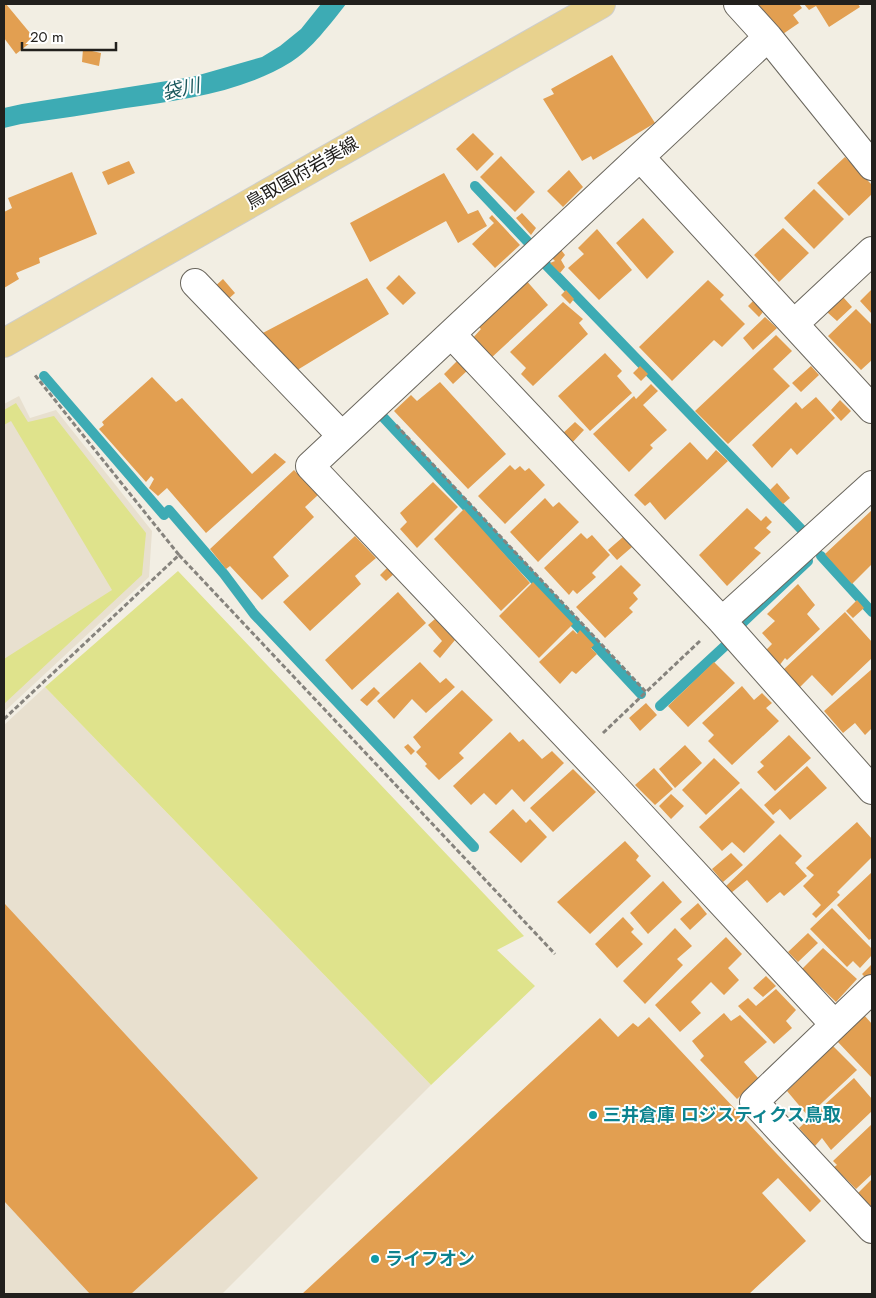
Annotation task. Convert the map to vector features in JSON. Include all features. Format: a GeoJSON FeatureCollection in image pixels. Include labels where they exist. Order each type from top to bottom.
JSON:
{"type":"FeatureCollection","features":[{"type":"Feature","properties":{"kind":"main road","name":"鳥取国府岩美線"},"geometry":{"type":"LineString","coordinates":[[4,343],[601,4]]}},
{"type":"Feature","properties":{"kind":"street"},"geometry":{"type":"LineString","coordinates":[[738,4],[768,37],[872,166]]}},
{"type":"Feature","properties":{"kind":"street"},"geometry":{"type":"LineString","coordinates":[[768,37],[375,403],[310,466],[582,753],[834,1024]]}},
{"type":"Feature","properties":{"kind":"street"},"geometry":{"type":"LineString","coordinates":[[640,157],[872,409]]}},
{"type":"Feature","properties":{"kind":"street"},"geometry":{"type":"LineString","coordinates":[[794,324],[872,251]]}},
{"type":"Feature","properties":{"kind":"street"},"geometry":{"type":"LineString","coordinates":[[195,282],[341,435]]}},
{"type":"Feature","properties":{"kind":"street"},"geometry":{"type":"LineString","coordinates":[[451,334],[722,621],[872,790]]}},
{"type":"Feature","properties":{"kind":"street"},"geometry":{"type":"LineString","coordinates":[[722,621],[872,485]]}},
{"type":"Feature","properties":{"kind":"street"},"geometry":{"type":"LineString","coordinates":[[872,989],[754,1102],[872,1229]]}},
{"type":"Feature","properties":{"kind":"path"},"geometry":{"type":"LineString","coordinates":[[34,374],[179,555],[555,954]]}},
{"type":"Feature","properties":{"kind":"path"},"geometry":{"type":"LineString","coordinates":[[375,403],[646,692]]}},
{"type":"Feature","properties":{"kind":"path"},"geometry":{"type":"LineString","coordinates":[[4,719],[179,555]]}},
{"type":"Feature","properties":{"kind":"path"},"geometry":{"type":"LineString","coordinates":[[582,753],[722,621]]}},
{"type":"Feature","properties":{"kind":"shaded area"},"geometry":{"type":"Polygon","coordinates":[[[19,396],[30,418],[56,410],[152,531],[149,577],[4,712],[4,404],[19,396]]]}},
{"type":"Feature","properties":{"kind":"shaded area"},"geometry":{"type":"Polygon","coordinates":[[[45,687],[431,1085],[222,1294],[4,1294],[4,725],[45,687]]]}},
{"type":"Feature","properties":{"kind":"green space"},"geometry":{"type":"Polygon","coordinates":[[[16,403],[28,422],[54,416],[146,533],[142,575],[4,704],[4,659],[112,590],[11,421],[4,425],[4,410],[16,403]]]}},
{"type":"Feature","properties":{"kind":"green space"},"geometry":{"type":"Polygon","coordinates":[[[178,571],[524,936],[497,950],[535,986],[431,1085],[45,687],[178,571]]]}},
{"type":"Feature","properties":{"kind":"water","name":"袋川"},"geometry":{"type":"Polygon","coordinates":[[[321,4],[346,4],[306,51],[291,62],[253,81],[212,93],[169,102],[4,128],[4,108],[192,77],[262,57],[280,46],[301,29],[321,4]]]}},
{"type":"Feature","properties":{"kind":"building"},"geometry":{"type":"Polygon","coordinates":[[[4,4],[35,39],[16,54],[4,38],[4,4]]]}},
{"type":"Feature","properties":{"kind":"building"},"geometry":{"type":"Polygon","coordinates":[[[756,4],[799,4],[802,8],[793,15],[799,23],[780,36],[756,4]]]}},
{"type":"Feature","properties":{"kind":"building"},"geometry":{"type":"Polygon","coordinates":[[[804,4],[858,4],[860,7],[829,27],[816,6],[809,10],[804,4]]]}},
{"type":"Feature","properties":{"kind":"building"},"geometry":{"type":"Polygon","coordinates":[[[83,49],[101,53],[99,66],[82,62],[83,49]]]}},
{"type":"Feature","properties":{"kind":"building"},"geometry":{"type":"Polygon","coordinates":[[[612,55],[655,123],[593,160],[591,156],[582,161],[543,99],[554,94],[551,89],[612,55]]]}},
{"type":"Feature","properties":{"kind":"building"},"geometry":{"type":"Polygon","coordinates":[[[473,133],[494,154],[477,171],[456,149],[473,133]]]}},
{"type":"Feature","properties":{"kind":"building"},"geometry":{"type":"Polygon","coordinates":[[[501,156],[535,192],[515,212],[480,177],[501,156]]]}},
{"type":"Feature","properties":{"kind":"building"},"geometry":{"type":"Polygon","coordinates":[[[845,157],[872,185],[872,194],[849,216],[817,183],[845,157]]]}},
{"type":"Feature","properties":{"kind":"building"},"geometry":{"type":"Polygon","coordinates":[[[129,161],[135,173],[108,185],[102,172],[129,161]]]}},
{"type":"Feature","properties":{"kind":"building"},"geometry":{"type":"Polygon","coordinates":[[[569,170],[583,187],[563,207],[547,191],[569,170]]]}},
{"type":"Feature","properties":{"kind":"building"},"geometry":{"type":"Polygon","coordinates":[[[72,172],[97,234],[39,258],[40,263],[16,273],[19,279],[4,288],[4,212],[12,208],[8,198],[72,172]]]}},
{"type":"Feature","properties":{"kind":"building"},"geometry":{"type":"Polygon","coordinates":[[[444,173],[468,214],[478,210],[487,226],[458,243],[446,221],[370,262],[350,223],[444,173]]]}},
{"type":"Feature","properties":{"kind":"building"},"geometry":{"type":"Polygon","coordinates":[[[814,189],[844,219],[814,249],[784,218],[814,189]]]}},
{"type":"Feature","properties":{"kind":"building"},"geometry":{"type":"Polygon","coordinates":[[[522,213],[536,228],[531,235],[516,218],[522,213]]]}},
{"type":"Feature","properties":{"kind":"building"},"geometry":{"type":"Polygon","coordinates":[[[492,215],[520,245],[495,268],[472,244],[494,223],[489,218],[492,215]]]}},
{"type":"Feature","properties":{"kind":"building"},"geometry":{"type":"Polygon","coordinates":[[[643,218],[674,252],[647,279],[616,243],[643,218]]]}},
{"type":"Feature","properties":{"kind":"building"},"geometry":{"type":"Polygon","coordinates":[[[783,228],[809,253],[779,282],[754,255],[783,228]]]}},
{"type":"Feature","properties":{"kind":"building"},"geometry":{"type":"Polygon","coordinates":[[[597,229],[632,270],[599,300],[568,268],[584,254],[578,248],[597,229]]]}},
{"type":"Feature","properties":{"kind":"building"},"geometry":{"type":"Polygon","coordinates":[[[558,246],[565,255],[561,260],[565,267],[560,273],[550,263],[555,261],[549,255],[558,246]]]}},
{"type":"Feature","properties":{"kind":"building"},"geometry":{"type":"Polygon","coordinates":[[[399,275],[416,293],[403,305],[386,288],[399,275]]]}},
{"type":"Feature","properties":{"kind":"building"},"geometry":{"type":"Polygon","coordinates":[[[367,278],[389,314],[294,372],[259,335],[367,278]]]}},
{"type":"Feature","properties":{"kind":"building"},"geometry":{"type":"Polygon","coordinates":[[[524,278],[548,305],[490,359],[471,340],[481,329],[475,323],[524,278]]]}},
{"type":"Feature","properties":{"kind":"building"},"geometry":{"type":"Polygon","coordinates":[[[223,279],[235,293],[224,303],[212,289],[223,279]]]}},
{"type":"Feature","properties":{"kind":"building"},"geometry":{"type":"Polygon","coordinates":[[[708,280],[724,295],[720,299],[745,324],[722,347],[714,340],[672,381],[639,347],[708,280]]]}},
{"type":"Feature","properties":{"kind":"building"},"geometry":{"type":"Polygon","coordinates":[[[872,289],[872,314],[860,301],[872,289]]]}},
{"type":"Feature","properties":{"kind":"building"},"geometry":{"type":"Polygon","coordinates":[[[566,290],[574,299],[570,304],[561,295],[566,290]]]}},
{"type":"Feature","properties":{"kind":"building"},"geometry":{"type":"Polygon","coordinates":[[[843,297],[852,307],[837,321],[827,312],[843,297]]]}},
{"type":"Feature","properties":{"kind":"building"},"geometry":{"type":"Polygon","coordinates":[[[753,301],[763,312],[759,317],[748,306],[753,301]]]}},
{"type":"Feature","properties":{"kind":"building"},"geometry":{"type":"Polygon","coordinates":[[[563,302],[583,319],[579,323],[588,334],[533,386],[521,374],[526,368],[510,352],[563,302]]]}},
{"type":"Feature","properties":{"kind":"building"},"geometry":{"type":"Polygon","coordinates":[[[856,309],[872,325],[872,360],[861,370],[828,336],[856,309]]]}},
{"type":"Feature","properties":{"kind":"building"},"geometry":{"type":"Polygon","coordinates":[[[765,317],[777,328],[753,350],[743,338],[765,317]]]}},
{"type":"Feature","properties":{"kind":"building"},"geometry":{"type":"Polygon","coordinates":[[[776,335],[792,351],[773,369],[790,386],[728,444],[695,411],[776,335]]]}},
{"type":"Feature","properties":{"kind":"building"},"geometry":{"type":"Polygon","coordinates":[[[605,353],[622,371],[617,376],[632,393],[590,431],[558,396],[605,353]]]}},
{"type":"Feature","properties":{"kind":"building"},"geometry":{"type":"Polygon","coordinates":[[[459,359],[469,369],[453,384],[444,374],[459,359]]]}},
{"type":"Feature","properties":{"kind":"building"},"geometry":{"type":"Polygon","coordinates":[[[640,366],[648,374],[641,381],[633,373],[640,366]]]}},
{"type":"Feature","properties":{"kind":"building"},"geometry":{"type":"Polygon","coordinates":[[[811,366],[819,375],[801,392],[792,383],[811,366]]]}},
{"type":"Feature","properties":{"kind":"building"},"geometry":{"type":"Polygon","coordinates":[[[152,377],[176,402],[182,398],[252,474],[275,453],[286,462],[206,533],[167,488],[158,496],[149,488],[154,479],[151,476],[146,482],[99,429],[104,425],[102,422],[152,377]]]}},
{"type":"Feature","properties":{"kind":"building"},"geometry":{"type":"Polygon","coordinates":[[[440,382],[506,454],[468,489],[394,411],[411,395],[417,401],[440,382]]]}},
{"type":"Feature","properties":{"kind":"building"},"geometry":{"type":"Polygon","coordinates":[[[651,384],[658,391],[643,405],[667,430],[650,445],[653,448],[629,472],[593,434],[634,396],[636,399],[651,384]]]}},
{"type":"Feature","properties":{"kind":"building"},"geometry":{"type":"Polygon","coordinates":[[[816,397],[835,418],[797,455],[791,448],[772,468],[752,445],[796,402],[802,409],[816,397]]]}},
{"type":"Feature","properties":{"kind":"building"},"geometry":{"type":"Polygon","coordinates":[[[840,400],[851,411],[841,421],[831,410],[840,400]]]}},
{"type":"Feature","properties":{"kind":"building"},"geometry":{"type":"Polygon","coordinates":[[[575,422],[584,430],[570,445],[561,435],[575,422]]]}},
{"type":"Feature","properties":{"kind":"building"},"geometry":{"type":"Polygon","coordinates":[[[690,442],[707,460],[716,450],[728,461],[665,520],[650,502],[645,506],[634,495],[690,442]]]}},
{"type":"Feature","properties":{"kind":"building"},"geometry":{"type":"Polygon","coordinates":[[[510,465],[515,470],[520,466],[525,471],[529,468],[545,485],[505,524],[478,496],[510,465]]]}},
{"type":"Feature","properties":{"kind":"building"},"geometry":{"type":"Polygon","coordinates":[[[294,470],[318,495],[305,507],[314,517],[273,557],[289,576],[262,600],[230,566],[226,569],[210,549],[294,470]]]}},
{"type":"Feature","properties":{"kind":"building"},"geometry":{"type":"Polygon","coordinates":[[[433,482],[458,507],[417,548],[400,529],[407,522],[400,513],[433,482]]]}},
{"type":"Feature","properties":{"kind":"building"},"geometry":{"type":"Polygon","coordinates":[[[777,483],[790,498],[783,504],[770,490],[777,483]]]}},
{"type":"Feature","properties":{"kind":"building"},"geometry":{"type":"Polygon","coordinates":[[[545,498],[553,507],[559,502],[579,522],[538,562],[510,532],[545,498]]]}},
{"type":"Feature","properties":{"kind":"building"},"geometry":{"type":"Polygon","coordinates":[[[747,508],[761,521],[766,516],[772,522],[766,528],[771,532],[754,548],[761,553],[727,586],[699,555],[747,508]]]}},
{"type":"Feature","properties":{"kind":"building"},"geometry":{"type":"Polygon","coordinates":[[[464,509],[530,583],[501,611],[434,539],[464,509]]]}},
{"type":"Feature","properties":{"kind":"building"},"geometry":{"type":"Polygon","coordinates":[[[872,510],[872,564],[852,584],[825,554],[872,510]]]}},
{"type":"Feature","properties":{"kind":"building"},"geometry":{"type":"Polygon","coordinates":[[[581,533],[587,539],[592,535],[610,555],[592,573],[596,577],[577,594],[573,590],[569,595],[544,568],[581,533]]]}},
{"type":"Feature","properties":{"kind":"building"},"geometry":{"type":"Polygon","coordinates":[[[355,536],[376,558],[355,576],[361,584],[310,631],[283,602],[355,536]]]}},
{"type":"Feature","properties":{"kind":"building"},"geometry":{"type":"Polygon","coordinates":[[[623,537],[632,547],[617,560],[608,550],[623,537]]]}},
{"type":"Feature","properties":{"kind":"building"},"geometry":{"type":"Polygon","coordinates":[[[621,565],[641,585],[633,593],[638,599],[629,608],[633,612],[605,638],[576,607],[621,565]]]}},
{"type":"Feature","properties":{"kind":"building"},"geometry":{"type":"Polygon","coordinates":[[[389,566],[395,573],[386,581],[380,575],[389,566]]]}},
{"type":"Feature","properties":{"kind":"building"},"geometry":{"type":"Polygon","coordinates":[[[533,582],[573,624],[539,658],[499,616],[533,582]]]}},
{"type":"Feature","properties":{"kind":"building"},"geometry":{"type":"Polygon","coordinates":[[[798,584],[815,605],[807,614],[820,629],[787,660],[785,658],[779,666],[765,651],[772,644],[762,633],[775,621],[767,614],[798,584]]]}},
{"type":"Feature","properties":{"kind":"building"},"geometry":{"type":"Polygon","coordinates":[[[398,592],[426,623],[352,690],[325,660],[398,592]]]}},
{"type":"Feature","properties":{"kind":"building"},"geometry":{"type":"Polygon","coordinates":[[[857,600],[864,608],[853,618],[846,611],[857,600]]]}},
{"type":"Feature","properties":{"kind":"building"},"geometry":{"type":"Polygon","coordinates":[[[845,612],[872,642],[872,658],[832,696],[812,675],[800,687],[783,670],[845,612]]]}},
{"type":"Feature","properties":{"kind":"building"},"geometry":{"type":"Polygon","coordinates":[[[435,619],[455,640],[440,658],[433,651],[442,641],[428,625],[435,619]]]}},
{"type":"Feature","properties":{"kind":"building"},"geometry":{"type":"Polygon","coordinates":[[[573,630],[577,634],[580,630],[594,645],[591,648],[597,654],[576,674],[572,671],[560,684],[539,662],[573,630]]]}},
{"type":"Feature","properties":{"kind":"building"},"geometry":{"type":"Polygon","coordinates":[[[420,662],[440,683],[446,678],[455,687],[426,713],[412,699],[394,719],[377,701],[420,662]]]}},
{"type":"Feature","properties":{"kind":"building"},"geometry":{"type":"Polygon","coordinates":[[[714,662],[735,683],[688,727],[668,706],[714,662]]]}},
{"type":"Feature","properties":{"kind":"building"},"geometry":{"type":"Polygon","coordinates":[[[872,669],[872,728],[865,735],[855,723],[843,733],[824,711],[872,669]]]}},
{"type":"Feature","properties":{"kind":"building"},"geometry":{"type":"Polygon","coordinates":[[[742,686],[754,700],[762,693],[772,703],[766,708],[779,721],[732,765],[708,741],[714,735],[702,723],[742,686]]]}},
{"type":"Feature","properties":{"kind":"building"},"geometry":{"type":"Polygon","coordinates":[[[374,687],[380,693],[367,706],[360,700],[374,687]]]}},
{"type":"Feature","properties":{"kind":"building"},"geometry":{"type":"Polygon","coordinates":[[[462,690],[493,720],[459,753],[464,758],[439,780],[425,766],[427,764],[416,752],[421,747],[413,737],[462,690]]]}},
{"type":"Feature","properties":{"kind":"building"},"geometry":{"type":"Polygon","coordinates":[[[646,703],[657,715],[640,731],[629,718],[646,703]]]}},
{"type":"Feature","properties":{"kind":"building"},"geometry":{"type":"Polygon","coordinates":[[[510,732],[519,742],[523,739],[542,759],[552,751],[564,763],[524,802],[512,789],[496,805],[484,793],[471,805],[453,786],[510,732]]]}},
{"type":"Feature","properties":{"kind":"building"},"geometry":{"type":"Polygon","coordinates":[[[789,735],[811,758],[775,791],[757,772],[764,766],[760,762],[789,735]]]}},
{"type":"Feature","properties":{"kind":"building"},"geometry":{"type":"Polygon","coordinates":[[[408,744],[415,751],[411,755],[404,747],[408,744]]]}},
{"type":"Feature","properties":{"kind":"building"},"geometry":{"type":"Polygon","coordinates":[[[685,745],[702,763],[675,788],[659,769],[685,745]]]}},
{"type":"Feature","properties":{"kind":"building"},"geometry":{"type":"Polygon","coordinates":[[[714,758],[740,783],[706,815],[682,790],[714,758]]]}},
{"type":"Feature","properties":{"kind":"building"},"geometry":{"type":"Polygon","coordinates":[[[807,766],[827,788],[790,820],[780,809],[773,815],[764,805],[807,766]]]}},
{"type":"Feature","properties":{"kind":"building"},"geometry":{"type":"Polygon","coordinates":[[[654,768],[673,789],[655,805],[635,785],[654,768]]]}},
{"type":"Feature","properties":{"kind":"building"},"geometry":{"type":"Polygon","coordinates":[[[573,769],[596,792],[553,832],[530,808],[573,769]]]}},
{"type":"Feature","properties":{"kind":"building"},"geometry":{"type":"Polygon","coordinates":[[[741,788],[775,822],[744,853],[732,842],[722,851],[699,827],[741,788]]]}},
{"type":"Feature","properties":{"kind":"building"},"geometry":{"type":"Polygon","coordinates":[[[671,794],[684,806],[671,819],[659,806],[671,794]]]}},
{"type":"Feature","properties":{"kind":"building"},"geometry":{"type":"Polygon","coordinates":[[[513,809],[526,823],[530,819],[547,837],[521,863],[489,832],[513,809]]]}},
{"type":"Feature","properties":{"kind":"building"},"geometry":{"type":"Polygon","coordinates":[[[857,822],[872,839],[872,857],[837,892],[840,895],[816,918],[812,914],[821,905],[803,886],[814,875],[806,868],[857,822]]]}},
{"type":"Feature","properties":{"kind":"building"},"geometry":{"type":"Polygon","coordinates":[[[780,834],[802,856],[795,863],[807,876],[784,896],[780,892],[767,903],[747,880],[731,893],[725,887],[780,834]]]}},
{"type":"Feature","properties":{"kind":"building"},"geometry":{"type":"Polygon","coordinates":[[[625,841],[639,856],[636,860],[651,876],[590,934],[557,902],[625,841]]]}},
{"type":"Feature","properties":{"kind":"building"},"geometry":{"type":"Polygon","coordinates":[[[731,853],[743,865],[723,882],[712,869],[731,853]]]}},
{"type":"Feature","properties":{"kind":"building"},"geometry":{"type":"Polygon","coordinates":[[[872,872],[872,938],[869,940],[837,905],[872,872]]]}},
{"type":"Feature","properties":{"kind":"building"},"geometry":{"type":"Polygon","coordinates":[[[663,881],[682,902],[648,934],[630,913],[663,881]]]}},
{"type":"Feature","properties":{"kind":"building"},"geometry":{"type":"Polygon","coordinates":[[[698,903],[707,914],[690,930],[680,919],[698,903]]]}},
{"type":"Feature","properties":{"kind":"building"},"geometry":{"type":"Polygon","coordinates":[[[5,904],[258,1178],[131,1294],[90,1294],[4,1201],[5,904]]]}},
{"type":"Feature","properties":{"kind":"building"},"geometry":{"type":"Polygon","coordinates":[[[832,908],[872,949],[872,955],[860,968],[853,961],[847,967],[810,929],[832,908]]]}},
{"type":"Feature","properties":{"kind":"building"},"geometry":{"type":"Polygon","coordinates":[[[623,917],[634,929],[631,932],[643,944],[617,968],[595,944],[623,917]]]}},
{"type":"Feature","properties":{"kind":"building"},"geometry":{"type":"Polygon","coordinates":[[[675,928],[692,946],[677,959],[683,965],[645,1004],[623,981],[675,928]]]}},
{"type":"Feature","properties":{"kind":"building"},"geometry":{"type":"Polygon","coordinates":[[[808,933],[818,943],[798,962],[788,952],[808,933]]]}},
{"type":"Feature","properties":{"kind":"building"},"geometry":{"type":"Polygon","coordinates":[[[726,937],[742,954],[728,968],[739,980],[724,995],[711,982],[691,1002],[701,1013],[680,1032],[655,1005],[726,937]]]}},
{"type":"Feature","properties":{"kind":"building"},"geometry":{"type":"Polygon","coordinates":[[[823,948],[857,979],[836,1002],[802,969],[823,948]]]}},
{"type":"Feature","properties":{"kind":"building"},"geometry":{"type":"Polygon","coordinates":[[[871,965],[872,976],[868,980],[862,974],[871,965]]]}},
{"type":"Feature","properties":{"kind":"building"},"geometry":{"type":"Polygon","coordinates":[[[766,976],[776,986],[763,997],[753,988],[766,976]]]}},
{"type":"Feature","properties":{"kind":"building"},"geometry":{"type":"Polygon","coordinates":[[[776,989],[796,1010],[786,1021],[792,1028],[774,1044],[738,1006],[748,998],[756,1006],[776,989]]]}},
{"type":"Feature","properties":{"kind":"building"},"geometry":{"type":"Polygon","coordinates":[[[724,1013],[731,1021],[740,1015],[767,1042],[744,1062],[759,1079],[737,1099],[700,1060],[704,1056],[692,1041],[724,1013]]]}},
{"type":"Feature","properties":{"kind":"building"},"geometry":{"type":"Polygon","coordinates":[[[864,1015],[872,1024],[872,1078],[837,1041],[864,1015]]]}},
{"type":"Feature","properties":{"kind":"building","name":"三井倉庫 ロジスティクス鳥取"},"geometry":{"type":"Polygon","coordinates":[[[649,1017],[821,1201],[810,1212],[778,1178],[762,1193],[806,1241],[749,1294],[302,1294],[600,1018],[618,1037],[633,1023],[638,1027],[649,1017]]]}},
{"type":"Feature","properties":{"kind":"building"},"geometry":{"type":"Polygon","coordinates":[[[833,1046],[857,1070],[808,1116],[787,1091],[833,1046]]]}},
{"type":"Feature","properties":{"kind":"building"},"geometry":{"type":"Polygon","coordinates":[[[854,1078],[872,1099],[872,1111],[831,1150],[822,1138],[815,1146],[799,1128],[854,1078]]]}},
{"type":"Feature","properties":{"kind":"building"},"geometry":{"type":"Polygon","coordinates":[[[872,1124],[872,1174],[856,1189],[834,1167],[837,1165],[833,1161],[872,1124]]]}},
{"type":"Feature","properties":{"kind":"building"},"geometry":{"type":"Polygon","coordinates":[[[872,1179],[872,1207],[857,1194],[872,1179]]]}},
{"type":"Feature","properties":{"kind":"waterway"},"geometry":{"type":"LineString","coordinates":[[475,186],[528,242]]}},
{"type":"Feature","properties":{"kind":"waterway"},"geometry":{"type":"LineString","coordinates":[[546,265],[803,531]]}},
{"type":"Feature","properties":{"kind":"waterway"},"geometry":{"type":"LineString","coordinates":[[44,376],[164,515],[169,510],[224,574],[254,614],[474,847]]}},
{"type":"Feature","properties":{"kind":"waterway"},"geometry":{"type":"LineString","coordinates":[[383,417],[641,694]]}},
{"type":"Feature","properties":{"kind":"waterway"},"geometry":{"type":"LineString","coordinates":[[821,556],[872,612]]}},
{"type":"Feature","properties":{"kind":"waterway"},"geometry":{"type":"LineString","coordinates":[[739,626],[808,561]]}},
{"type":"Feature","properties":{"kind":"waterway"},"geometry":{"type":"LineString","coordinates":[[660,706],[726,645]]}},
{"type":"Feature","properties":{"kind":"place","name":"三井倉庫 ロジスティクス鳥取"},"geometry":{"type":"Point","coordinates":[593,1115]}},
{"type":"Feature","properties":{"kind":"place","name":"ライフオン"},"geometry":{"type":"Point","coordinates":[375,1259]}}]}
